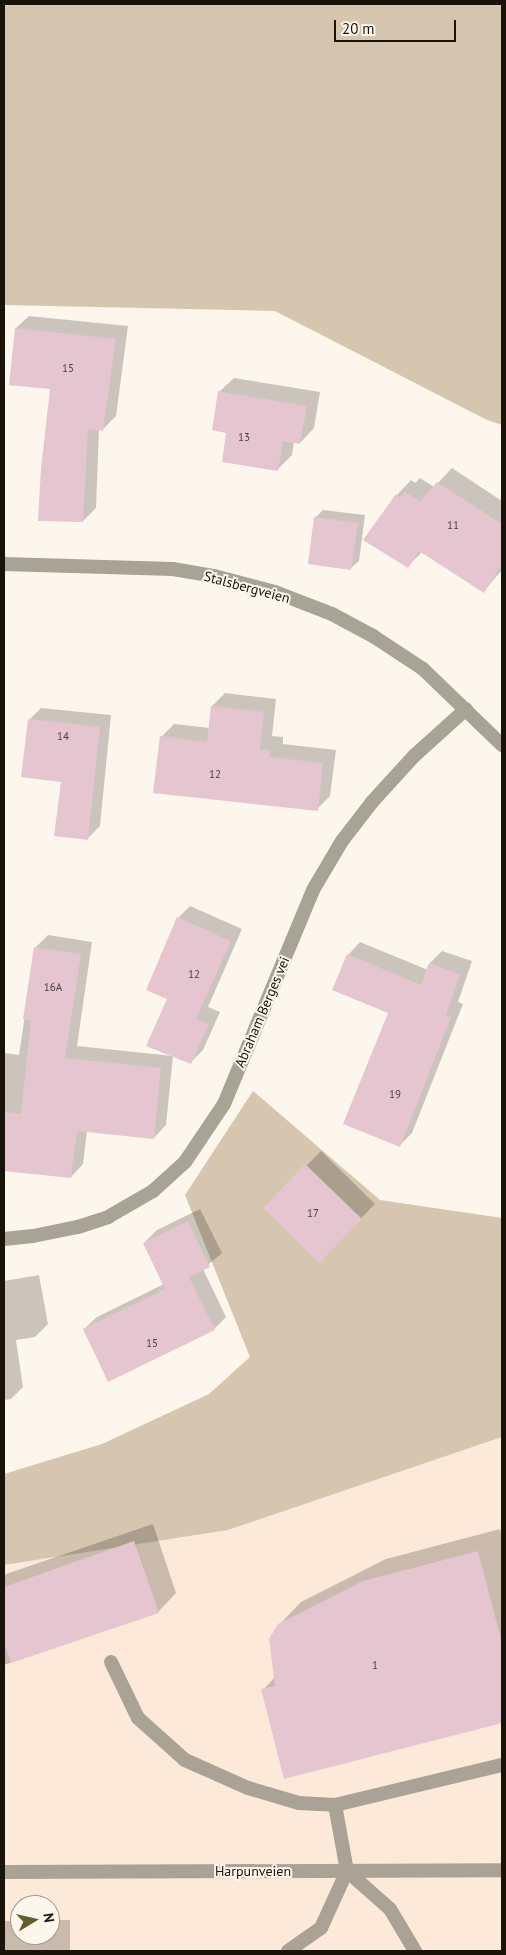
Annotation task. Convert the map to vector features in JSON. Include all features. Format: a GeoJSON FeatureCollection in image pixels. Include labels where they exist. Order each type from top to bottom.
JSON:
{"type":"FeatureCollection","features":[{"type":"Feature","properties":{"kind":"street","name":"Stalsbergveien"},"geometry":{"type":"LineString","coordinates":[[4,564],[173,569],[214,576],[276,592],[332,614],[374,636],[423,670],[502,745]]}},
{"type":"Feature","properties":{"kind":"street","name":"Abraham Berges vei"},"geometry":{"type":"LineString","coordinates":[[4,1239],[33,1236],[78,1227],[108,1217],[153,1191],[184,1162],[224,1104],[313,890],[342,841],[372,802],[414,756],[466,709]]}},
{"type":"Feature","properties":{"kind":"street"},"geometry":{"type":"LineString","coordinates":[[111,1662],[138,1718],[186,1760],[248,1788],[299,1803],[335,1805],[502,1765]]}},
{"type":"Feature","properties":{"kind":"street"},"geometry":{"type":"LineString","coordinates":[[288,1951],[321,1928],[346,1871],[335,1805]]}},
{"type":"Feature","properties":{"kind":"street","name":"Harpunveien"},"geometry":{"type":"LineString","coordinates":[[4,1872],[502,1870]]}},
{"type":"Feature","properties":{"kind":"street"},"geometry":{"type":"LineString","coordinates":[[346,1871],[390,1909],[415,1951]]}},
{"type":"Feature","properties":{"kind":"shaded area"},"geometry":{"type":"Polygon","coordinates":[[[4,4],[502,4],[502,425],[487,420],[275,311],[4,305],[4,4]]]}},
{"type":"Feature","properties":{"kind":"shaded area"},"geometry":{"type":"Polygon","coordinates":[[[253,1091],[380,1200],[502,1218],[502,1437],[228,1530],[4,1565],[4,1474],[102,1444],[209,1394],[250,1357],[185,1195],[253,1091]]]}},
{"type":"Feature","properties":{"kind":"shaded area"},"geometry":{"type":"Polygon","coordinates":[[[502,1437],[502,1951],[4,1951],[4,1565],[228,1530],[502,1437]]]}},
{"type":"Feature","properties":{"kind":"building"},"geometry":{"type":"Polygon","coordinates":[[[15,328],[116,339],[103,431],[88,429],[83,522],[38,521],[41,468],[50,389],[9,385],[15,328]]]}},
{"type":"Feature","properties":{"kind":"building"},"geometry":{"type":"Polygon","coordinates":[[[218,391],[307,406],[300,444],[283,441],[278,471],[222,462],[226,433],[212,430],[218,391]]]}},
{"type":"Feature","properties":{"kind":"building"},"geometry":{"type":"Polygon","coordinates":[[[437,482],[502,524],[502,564],[484,593],[419,551],[408,568],[363,540],[396,494],[401,497],[404,491],[420,502],[437,482]]]}},
{"type":"Feature","properties":{"kind":"building"},"geometry":{"type":"Polygon","coordinates":[[[314,517],[358,523],[351,570],[308,564],[314,517]]]}},
{"type":"Feature","properties":{"kind":"building"},"geometry":{"type":"Polygon","coordinates":[[[211,706],[264,712],[260,749],[271,750],[270,757],[323,763],[318,811],[153,793],[160,736],[207,742],[211,706]]]}},
{"type":"Feature","properties":{"kind":"building"},"geometry":{"type":"Polygon","coordinates":[[[28,719],[100,727],[88,840],[54,836],[61,782],[21,777],[28,719]]]}},
{"type":"Feature","properties":{"kind":"building"},"geometry":{"type":"Polygon","coordinates":[[[177,917],[231,941],[196,1019],[209,1024],[191,1064],[146,1046],[167,999],[146,990],[177,917]]]}},
{"type":"Feature","properties":{"kind":"building"},"geometry":{"type":"Polygon","coordinates":[[[34,947],[81,954],[65,1058],[161,1068],[154,1139],[77,1131],[71,1178],[4,1171],[4,1112],[21,1114],[31,1020],[23,1019],[34,947]]]}},
{"type":"Feature","properties":{"kind":"building"},"geometry":{"type":"Polygon","coordinates":[[[347,954],[421,985],[429,963],[460,974],[446,1015],[451,1017],[400,1147],[343,1124],[388,1013],[332,990],[347,954]]]}},
{"type":"Feature","properties":{"kind":"building"},"geometry":{"type":"Polygon","coordinates":[[[305,1164],[362,1219],[319,1263],[263,1208],[305,1164]]]}},
{"type":"Feature","properties":{"kind":"building"},"geometry":{"type":"Polygon","coordinates":[[[188,1221],[210,1267],[189,1277],[215,1330],[108,1382],[83,1329],[165,1289],[143,1243],[188,1221]]]}},
{"type":"Feature","properties":{"kind":"building"},"geometry":{"type":"Polygon","coordinates":[[[134,1541],[159,1613],[11,1663],[4,1642],[4,1587],[134,1541]]]}},
{"type":"Feature","properties":{"kind":"building"},"geometry":{"type":"Polygon","coordinates":[[[478,1551],[502,1643],[502,1723],[284,1779],[261,1689],[275,1686],[269,1639],[278,1624],[363,1581],[478,1551]]]}}]}
